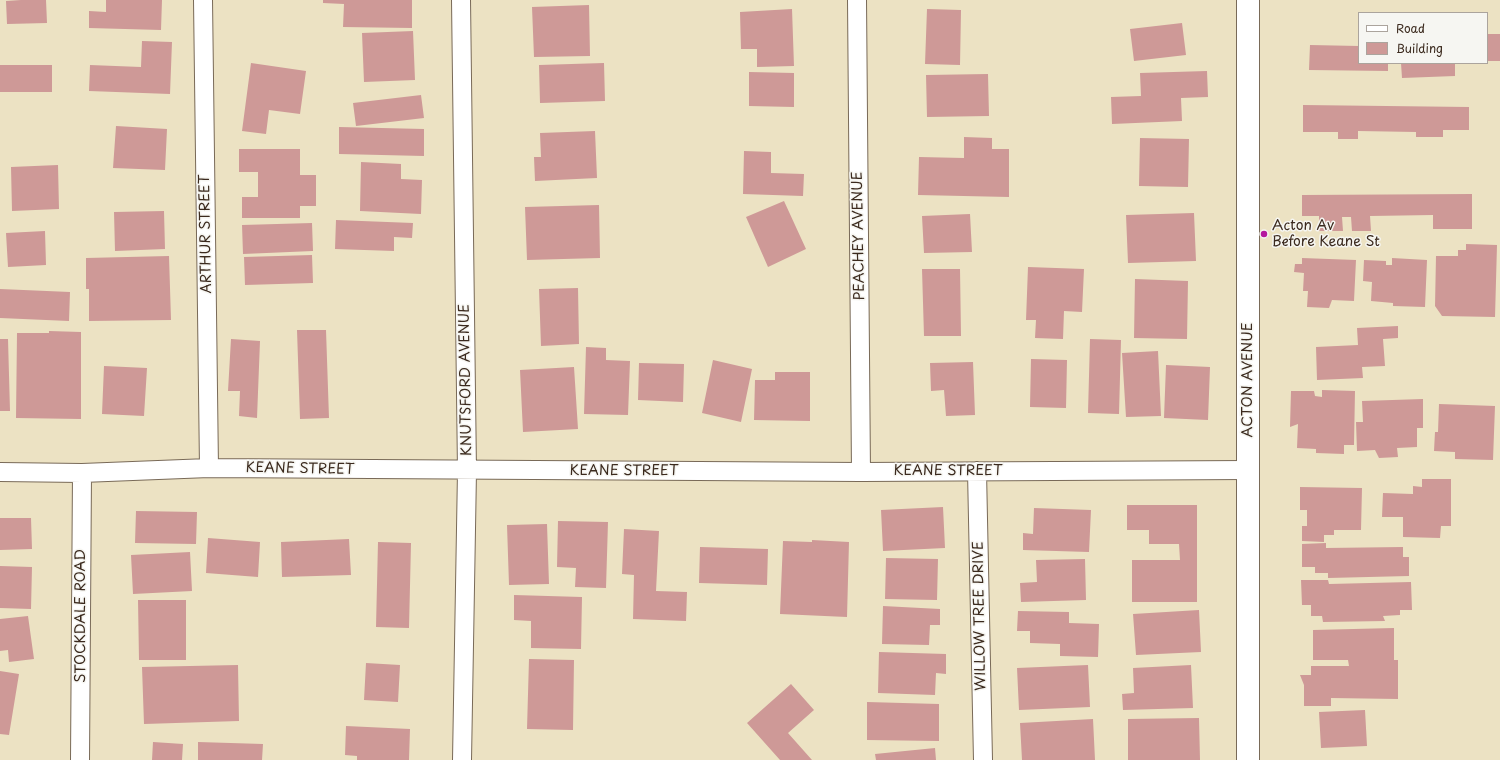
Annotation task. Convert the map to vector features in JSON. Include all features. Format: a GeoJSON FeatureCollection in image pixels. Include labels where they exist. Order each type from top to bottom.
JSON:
{"type":"FeatureCollection","features":[{"type":"Feature","properties":{"kind":"street","name":"ARTHUR STREET"},"geometry":{"type":"LineString","coordinates":[[204,0],[209,468]]}},
{"type":"Feature","properties":{"kind":"street","name":"KNUTSFORD AVENUE"},"geometry":{"type":"LineString","coordinates":[[461,0],[467,471],[462,760]]}},
{"type":"Feature","properties":{"kind":"street","name":"PEACHEY AVENUE"},"geometry":{"type":"LineString","coordinates":[[857,0],[861,472]]}},
{"type":"Feature","properties":{"kind":"street","name":"ACTON AVENUE"},"geometry":{"type":"LineString","coordinates":[[1248,0],[1248,760]]}},
{"type":"Feature","properties":{"kind":"street","name":"KEANE STREET"},"geometry":{"type":"LineString","coordinates":[[0,472],[82,472],[209,468],[467,471],[861,472],[1248,470]]}},
{"type":"Feature","properties":{"kind":"street","name":"WILLOW TREE DRIVE"},"geometry":{"type":"LineString","coordinates":[[977,471],[983,760]]}},
{"type":"Feature","properties":{"kind":"street","name":"STOCKDALE ROAD"},"geometry":{"type":"LineString","coordinates":[[80,760],[82,472]]}},
{"type":"Feature","properties":{"kind":"building"},"geometry":{"type":"Polygon","coordinates":[[[46,0],[47,23],[7,24],[6,1],[46,0]]]}},
{"type":"Feature","properties":{"kind":"building"},"geometry":{"type":"Polygon","coordinates":[[[106,0],[162,0],[161,30],[89,28],[89,11],[106,12],[106,0]]]}},
{"type":"Feature","properties":{"kind":"building"},"geometry":{"type":"Polygon","coordinates":[[[323,0],[412,0],[412,28],[343,27],[344,4],[323,3],[323,0]]]}},
{"type":"Feature","properties":{"kind":"building"},"geometry":{"type":"Polygon","coordinates":[[[589,5],[590,56],[534,57],[532,7],[589,5]]]}},
{"type":"Feature","properties":{"kind":"building"},"geometry":{"type":"Polygon","coordinates":[[[792,9],[794,66],[757,67],[757,49],[741,49],[740,12],[792,9]]]}},
{"type":"Feature","properties":{"kind":"building"},"geometry":{"type":"Polygon","coordinates":[[[927,9],[961,10],[960,65],[925,64],[927,9]]]}},
{"type":"Feature","properties":{"kind":"building"},"geometry":{"type":"Polygon","coordinates":[[[1182,23],[1186,55],[1134,61],[1130,29],[1182,23]]]}},
{"type":"Feature","properties":{"kind":"building"},"geometry":{"type":"Polygon","coordinates":[[[413,31],[415,80],[364,82],[362,33],[413,31]]]}},
{"type":"Feature","properties":{"kind":"building"},"geometry":{"type":"Polygon","coordinates":[[[1488,34],[1500,34],[1500,61],[1488,61],[1488,34]]]}},
{"type":"Feature","properties":{"kind":"building"},"geometry":{"type":"Polygon","coordinates":[[[142,41],[172,42],[170,94],[89,91],[90,65],[141,67],[142,41]]]}},
{"type":"Feature","properties":{"kind":"building"},"geometry":{"type":"Polygon","coordinates":[[[1310,45],[1358,46],[1358,64],[1388,64],[1388,71],[1309,70],[1310,45]]]}},
{"type":"Feature","properties":{"kind":"building"},"geometry":{"type":"Polygon","coordinates":[[[251,63],[306,71],[300,114],[269,110],[266,134],[242,131],[251,63]]]}},
{"type":"Feature","properties":{"kind":"building"},"geometry":{"type":"Polygon","coordinates":[[[604,63],[605,101],[540,103],[539,65],[604,63]]]}},
{"type":"Feature","properties":{"kind":"building"},"geometry":{"type":"Polygon","coordinates":[[[1401,64],[1455,64],[1455,76],[1402,78],[1401,64]]]}},
{"type":"Feature","properties":{"kind":"building"},"geometry":{"type":"Polygon","coordinates":[[[0,65],[52,65],[52,92],[0,92],[0,65]]]}},
{"type":"Feature","properties":{"kind":"building"},"geometry":{"type":"Polygon","coordinates":[[[1207,71],[1208,97],[1181,98],[1182,121],[1112,124],[1111,97],[1141,96],[1140,73],[1207,71]]]}},
{"type":"Feature","properties":{"kind":"building"},"geometry":{"type":"Polygon","coordinates":[[[749,72],[794,73],[794,107],[749,106],[749,72]]]}},
{"type":"Feature","properties":{"kind":"building"},"geometry":{"type":"Polygon","coordinates":[[[988,74],[989,116],[927,117],[926,75],[988,74]]]}},
{"type":"Feature","properties":{"kind":"building"},"geometry":{"type":"Polygon","coordinates":[[[421,95],[424,118],[356,126],[353,103],[421,95]]]}},
{"type":"Feature","properties":{"kind":"building"},"geometry":{"type":"Polygon","coordinates":[[[1303,105],[1469,107],[1469,130],[1443,130],[1443,137],[1416,137],[1416,132],[1358,131],[1358,139],[1338,139],[1338,132],[1303,132],[1303,105]]]}},
{"type":"Feature","properties":{"kind":"building"},"geometry":{"type":"Polygon","coordinates":[[[116,126],[167,129],[165,170],[113,168],[116,126]]]}},
{"type":"Feature","properties":{"kind":"building"},"geometry":{"type":"Polygon","coordinates":[[[339,127],[424,129],[424,156],[339,154],[339,127]]]}},
{"type":"Feature","properties":{"kind":"building"},"geometry":{"type":"Polygon","coordinates":[[[595,131],[597,178],[535,181],[534,157],[541,157],[540,133],[595,131]]]}},
{"type":"Feature","properties":{"kind":"building"},"geometry":{"type":"Polygon","coordinates":[[[964,137],[992,138],[992,149],[1009,149],[1009,197],[918,195],[919,157],[964,158],[964,137]]]}},
{"type":"Feature","properties":{"kind":"building"},"geometry":{"type":"Polygon","coordinates":[[[1140,138],[1189,139],[1188,187],[1139,186],[1140,138]]]}},
{"type":"Feature","properties":{"kind":"building"},"geometry":{"type":"Polygon","coordinates":[[[239,149],[300,149],[300,175],[316,175],[316,206],[300,206],[300,218],[242,218],[242,197],[258,197],[258,172],[239,172],[239,149]]]}},
{"type":"Feature","properties":{"kind":"building"},"geometry":{"type":"Polygon","coordinates":[[[744,151],[771,152],[771,173],[804,174],[803,196],[743,194],[744,151]]]}},
{"type":"Feature","properties":{"kind":"building"},"geometry":{"type":"Polygon","coordinates":[[[361,162],[401,164],[401,179],[422,180],[421,214],[360,211],[361,162]]]}},
{"type":"Feature","properties":{"kind":"building"},"geometry":{"type":"Polygon","coordinates":[[[58,165],[59,209],[12,211],[11,167],[58,165]]]}},
{"type":"Feature","properties":{"kind":"building"},"geometry":{"type":"Polygon","coordinates":[[[1472,194],[1472,229],[1433,229],[1433,215],[1370,216],[1371,231],[1352,231],[1351,217],[1342,217],[1343,231],[1319,231],[1319,216],[1302,216],[1302,195],[1472,194]]]}},
{"type":"Feature","properties":{"kind":"building"},"geometry":{"type":"Polygon","coordinates":[[[784,201],[806,249],[768,267],[746,217],[784,201]]]}},
{"type":"Feature","properties":{"kind":"building"},"geometry":{"type":"Polygon","coordinates":[[[599,205],[600,258],[527,260],[525,207],[599,205]]]}},
{"type":"Feature","properties":{"kind":"building"},"geometry":{"type":"Polygon","coordinates":[[[164,211],[165,249],[115,251],[114,212],[164,211]]]}},
{"type":"Feature","properties":{"kind":"building"},"geometry":{"type":"Polygon","coordinates":[[[1194,213],[1196,261],[1128,263],[1126,215],[1194,213]]]}},
{"type":"Feature","properties":{"kind":"building"},"geometry":{"type":"Polygon","coordinates":[[[970,214],[972,252],[924,253],[922,216],[970,214]]]}},
{"type":"Feature","properties":{"kind":"building"},"geometry":{"type":"Polygon","coordinates":[[[336,220],[413,223],[412,238],[394,237],[394,251],[335,249],[336,220]]]}},
{"type":"Feature","properties":{"kind":"building"},"geometry":{"type":"Polygon","coordinates":[[[312,223],[313,251],[243,254],[242,225],[312,223]]]}},
{"type":"Feature","properties":{"kind":"building"},"geometry":{"type":"Polygon","coordinates":[[[45,231],[46,265],[8,267],[6,233],[45,231]]]}},
{"type":"Feature","properties":{"kind":"building"},"geometry":{"type":"Polygon","coordinates":[[[1466,244],[1497,245],[1495,317],[1442,316],[1435,306],[1436,256],[1458,256],[1458,250],[1466,250],[1466,244]]]}},
{"type":"Feature","properties":{"kind":"building"},"geometry":{"type":"Polygon","coordinates":[[[312,255],[313,283],[245,285],[244,257],[312,255]]]}},
{"type":"Feature","properties":{"kind":"building"},"geometry":{"type":"Polygon","coordinates":[[[169,256],[171,320],[89,321],[89,289],[86,289],[86,258],[169,256]]]}},
{"type":"Feature","properties":{"kind":"building"},"geometry":{"type":"Polygon","coordinates":[[[1302,258],[1356,260],[1354,301],[1332,300],[1329,308],[1307,307],[1308,291],[1303,291],[1304,273],[1294,272],[1295,264],[1302,264],[1302,258]]]}},
{"type":"Feature","properties":{"kind":"building"},"geometry":{"type":"Polygon","coordinates":[[[1392,258],[1427,260],[1425,307],[1393,306],[1393,303],[1371,301],[1372,282],[1363,281],[1364,260],[1386,261],[1386,265],[1392,265],[1392,258]]]}},
{"type":"Feature","properties":{"kind":"building"},"geometry":{"type":"Polygon","coordinates":[[[1028,267],[1084,269],[1082,312],[1064,311],[1063,339],[1035,338],[1036,320],[1026,320],[1028,267]]]}},
{"type":"Feature","properties":{"kind":"building"},"geometry":{"type":"Polygon","coordinates":[[[922,269],[960,269],[961,336],[924,336],[922,269]]]}},
{"type":"Feature","properties":{"kind":"building"},"geometry":{"type":"Polygon","coordinates":[[[1135,279],[1188,281],[1187,339],[1134,338],[1135,279]]]}},
{"type":"Feature","properties":{"kind":"building"},"geometry":{"type":"Polygon","coordinates":[[[578,288],[579,344],[541,346],[539,289],[578,288]]]}},
{"type":"Feature","properties":{"kind":"building"},"geometry":{"type":"Polygon","coordinates":[[[0,289],[70,292],[69,321],[0,318],[0,289]]]}},
{"type":"Feature","properties":{"kind":"building"},"geometry":{"type":"Polygon","coordinates":[[[1398,326],[1398,338],[1383,339],[1385,366],[1362,367],[1363,378],[1317,380],[1316,347],[1358,345],[1357,328],[1398,326]]]}},
{"type":"Feature","properties":{"kind":"building"},"geometry":{"type":"Polygon","coordinates":[[[297,330],[326,330],[329,418],[300,419],[297,330]]]}},
{"type":"Feature","properties":{"kind":"building"},"geometry":{"type":"Polygon","coordinates":[[[49,331],[81,332],[81,419],[16,418],[17,333],[49,333],[49,331]]]}},
{"type":"Feature","properties":{"kind":"building"},"geometry":{"type":"Polygon","coordinates":[[[0,339],[8,339],[10,411],[0,411],[0,339]]]}},
{"type":"Feature","properties":{"kind":"building"},"geometry":{"type":"Polygon","coordinates":[[[231,339],[260,341],[257,418],[239,416],[240,391],[228,391],[231,339]]]}},
{"type":"Feature","properties":{"kind":"building"},"geometry":{"type":"Polygon","coordinates":[[[1090,339],[1121,340],[1119,414],[1088,413],[1090,339]]]}},
{"type":"Feature","properties":{"kind":"building"},"geometry":{"type":"Polygon","coordinates":[[[586,347],[606,348],[606,360],[630,361],[628,415],[584,414],[586,347]]]}},
{"type":"Feature","properties":{"kind":"building"},"geometry":{"type":"Polygon","coordinates":[[[1158,351],[1161,416],[1126,417],[1122,353],[1158,351]]]}},
{"type":"Feature","properties":{"kind":"building"},"geometry":{"type":"Polygon","coordinates":[[[1031,359],[1067,360],[1066,408],[1030,407],[1031,359]]]}},
{"type":"Feature","properties":{"kind":"building"},"geometry":{"type":"Polygon","coordinates":[[[713,360],[752,369],[741,422],[702,413],[713,360]]]}},
{"type":"Feature","properties":{"kind":"building"},"geometry":{"type":"Polygon","coordinates":[[[973,362],[975,415],[946,416],[944,390],[931,391],[930,363],[973,362]]]}},
{"type":"Feature","properties":{"kind":"building"},"geometry":{"type":"Polygon","coordinates":[[[639,363],[684,364],[683,402],[638,400],[639,363]]]}},
{"type":"Feature","properties":{"kind":"building"},"geometry":{"type":"Polygon","coordinates":[[[1166,365],[1210,367],[1208,420],[1164,418],[1166,365]]]}},
{"type":"Feature","properties":{"kind":"building"},"geometry":{"type":"Polygon","coordinates":[[[104,366],[147,368],[144,416],[102,414],[104,366]]]}},
{"type":"Feature","properties":{"kind":"building"},"geometry":{"type":"Polygon","coordinates":[[[574,367],[578,429],[523,432],[520,370],[574,367]]]}},
{"type":"Feature","properties":{"kind":"building"},"geometry":{"type":"Polygon","coordinates":[[[775,372],[810,372],[810,421],[754,420],[755,380],[775,380],[775,372]]]}},
{"type":"Feature","properties":{"kind":"building"},"geometry":{"type":"Polygon","coordinates":[[[1322,390],[1355,391],[1354,445],[1344,445],[1344,454],[1316,453],[1316,449],[1297,448],[1298,424],[1290,427],[1291,391],[1314,391],[1315,396],[1322,397],[1322,390]]]}},
{"type":"Feature","properties":{"kind":"building"},"geometry":{"type":"Polygon","coordinates":[[[1423,399],[1423,428],[1417,428],[1417,447],[1397,448],[1398,457],[1379,458],[1375,450],[1357,451],[1356,422],[1363,422],[1362,401],[1423,399]]]}},
{"type":"Feature","properties":{"kind":"building"},"geometry":{"type":"Polygon","coordinates":[[[1439,404],[1495,406],[1493,460],[1455,459],[1455,452],[1434,451],[1435,432],[1438,432],[1439,404]]]}},
{"type":"Feature","properties":{"kind":"building"},"geometry":{"type":"Polygon","coordinates":[[[1422,479],[1451,479],[1451,526],[1441,526],[1440,538],[1403,537],[1403,517],[1382,517],[1383,493],[1413,494],[1413,486],[1422,487],[1422,479]]]}},
{"type":"Feature","properties":{"kind":"building"},"geometry":{"type":"Polygon","coordinates":[[[1300,487],[1362,488],[1361,530],[1334,530],[1334,535],[1324,535],[1324,542],[1302,541],[1302,526],[1307,526],[1307,510],[1300,510],[1300,487]]]}},
{"type":"Feature","properties":{"kind":"building"},"geometry":{"type":"Polygon","coordinates":[[[1127,505],[1197,505],[1197,602],[1132,602],[1132,560],[1180,560],[1179,544],[1149,544],[1149,530],[1127,530],[1127,505]]]}},
{"type":"Feature","properties":{"kind":"building"},"geometry":{"type":"Polygon","coordinates":[[[943,507],[945,548],[883,551],[881,510],[943,507]]]}},
{"type":"Feature","properties":{"kind":"building"},"geometry":{"type":"Polygon","coordinates":[[[1034,508],[1091,510],[1089,552],[1023,550],[1023,533],[1033,534],[1034,508]]]}},
{"type":"Feature","properties":{"kind":"building"},"geometry":{"type":"Polygon","coordinates":[[[136,511],[197,512],[196,544],[135,543],[136,511]]]}},
{"type":"Feature","properties":{"kind":"building"},"geometry":{"type":"Polygon","coordinates":[[[0,518],[31,518],[32,549],[0,550],[0,518]]]}},
{"type":"Feature","properties":{"kind":"building"},"geometry":{"type":"Polygon","coordinates":[[[558,521],[608,522],[606,588],[575,587],[576,568],[557,567],[558,521]]]}},
{"type":"Feature","properties":{"kind":"building"},"geometry":{"type":"Polygon","coordinates":[[[547,524],[549,584],[509,585],[507,525],[547,524]]]}},
{"type":"Feature","properties":{"kind":"building"},"geometry":{"type":"Polygon","coordinates":[[[624,529],[659,531],[656,591],[687,592],[686,621],[633,619],[634,575],[622,574],[624,529]]]}},
{"type":"Feature","properties":{"kind":"building"},"geometry":{"type":"Polygon","coordinates":[[[208,538],[260,542],[258,577],[206,573],[208,538]]]}},
{"type":"Feature","properties":{"kind":"building"},"geometry":{"type":"Polygon","coordinates":[[[349,539],[351,575],[282,577],[281,542],[349,539]]]}},
{"type":"Feature","properties":{"kind":"building"},"geometry":{"type":"Polygon","coordinates":[[[812,540],[849,542],[847,617],[780,614],[783,541],[812,542],[812,540]]]}},
{"type":"Feature","properties":{"kind":"building"},"geometry":{"type":"Polygon","coordinates":[[[378,542],[411,543],[409,628],[376,627],[378,542]]]}},
{"type":"Feature","properties":{"kind":"building"},"geometry":{"type":"Polygon","coordinates":[[[1326,543],[1326,548],[1403,547],[1403,557],[1409,557],[1409,576],[1328,578],[1328,573],[1315,573],[1315,567],[1302,567],[1302,544],[1326,543]]]}},
{"type":"Feature","properties":{"kind":"building"},"geometry":{"type":"Polygon","coordinates":[[[700,547],[768,549],[767,585],[699,583],[700,547]]]}},
{"type":"Feature","properties":{"kind":"building"},"geometry":{"type":"Polygon","coordinates":[[[190,552],[192,591],[133,594],[131,555],[190,552]]]}},
{"type":"Feature","properties":{"kind":"building"},"geometry":{"type":"Polygon","coordinates":[[[886,558],[938,559],[937,600],[885,599],[886,558]]]}},
{"type":"Feature","properties":{"kind":"building"},"geometry":{"type":"Polygon","coordinates":[[[1085,559],[1086,600],[1021,602],[1020,583],[1037,582],[1036,560],[1085,559]]]}},
{"type":"Feature","properties":{"kind":"building"},"geometry":{"type":"Polygon","coordinates":[[[0,566],[32,567],[31,609],[0,608],[0,566]]]}},
{"type":"Feature","properties":{"kind":"building"},"geometry":{"type":"Polygon","coordinates":[[[1301,580],[1328,580],[1329,584],[1411,582],[1412,610],[1400,610],[1400,615],[1383,616],[1385,621],[1323,622],[1322,616],[1311,616],[1311,605],[1302,605],[1301,580]]]}},
{"type":"Feature","properties":{"kind":"building"},"geometry":{"type":"Polygon","coordinates":[[[514,595],[582,597],[581,649],[531,648],[531,621],[514,620],[514,595]]]}},
{"type":"Feature","properties":{"kind":"building"},"geometry":{"type":"Polygon","coordinates":[[[138,600],[186,600],[186,660],[139,660],[138,600]]]}},
{"type":"Feature","properties":{"kind":"building"},"geometry":{"type":"Polygon","coordinates":[[[883,606],[940,609],[940,625],[930,625],[929,645],[882,644],[883,606]]]}},
{"type":"Feature","properties":{"kind":"building"},"geometry":{"type":"Polygon","coordinates":[[[1199,610],[1201,652],[1136,655],[1133,614],[1199,610]]]}},
{"type":"Feature","properties":{"kind":"building"},"geometry":{"type":"Polygon","coordinates":[[[1018,611],[1069,612],[1069,623],[1099,624],[1098,657],[1060,656],[1060,644],[1030,643],[1030,631],[1017,631],[1018,611]]]}},
{"type":"Feature","properties":{"kind":"building"},"geometry":{"type":"Polygon","coordinates":[[[28,616],[34,659],[9,662],[8,650],[0,651],[0,619],[28,616]]]}},
{"type":"Feature","properties":{"kind":"building"},"geometry":{"type":"Polygon","coordinates":[[[1394,628],[1394,660],[1398,660],[1398,699],[1331,698],[1331,706],[1304,706],[1304,685],[1300,675],[1311,675],[1311,666],[1349,666],[1348,660],[1313,660],[1313,630],[1394,628]]]}},
{"type":"Feature","properties":{"kind":"building"},"geometry":{"type":"Polygon","coordinates":[[[879,652],[946,654],[946,674],[936,673],[935,695],[878,693],[879,652]]]}},
{"type":"Feature","properties":{"kind":"building"},"geometry":{"type":"Polygon","coordinates":[[[529,659],[574,660],[573,730],[527,729],[529,659]]]}},
{"type":"Feature","properties":{"kind":"building"},"geometry":{"type":"Polygon","coordinates":[[[366,663],[400,665],[398,702],[364,700],[366,663]]]}},
{"type":"Feature","properties":{"kind":"building"},"geometry":{"type":"Polygon","coordinates":[[[238,665],[239,721],[144,724],[142,667],[238,665]]]}},
{"type":"Feature","properties":{"kind":"building"},"geometry":{"type":"Polygon","coordinates":[[[1088,665],[1090,707],[1019,710],[1017,668],[1088,665]]]}},
{"type":"Feature","properties":{"kind":"building"},"geometry":{"type":"Polygon","coordinates":[[[1191,665],[1193,708],[1123,710],[1122,694],[1134,693],[1133,668],[1191,665]]]}},
{"type":"Feature","properties":{"kind":"building"},"geometry":{"type":"Polygon","coordinates":[[[0,671],[19,674],[9,735],[0,734],[0,671]]]}},
{"type":"Feature","properties":{"kind":"building"},"geometry":{"type":"Polygon","coordinates":[[[791,684],[814,710],[788,733],[812,760],[780,760],[747,723],[791,684]]]}},
{"type":"Feature","properties":{"kind":"building"},"geometry":{"type":"Polygon","coordinates":[[[867,702],[939,704],[939,741],[867,740],[867,702]]]}},
{"type":"Feature","properties":{"kind":"building"},"geometry":{"type":"Polygon","coordinates":[[[1365,710],[1367,746],[1321,748],[1319,712],[1365,710]]]}},
{"type":"Feature","properties":{"kind":"building"},"geometry":{"type":"Polygon","coordinates":[[[1199,718],[1200,760],[1128,760],[1128,719],[1199,718]]]}},
{"type":"Feature","properties":{"kind":"building"},"geometry":{"type":"Polygon","coordinates":[[[1093,719],[1095,760],[1022,760],[1020,723],[1093,719]]]}},
{"type":"Feature","properties":{"kind":"building"},"geometry":{"type":"Polygon","coordinates":[[[346,726],[410,729],[409,760],[357,760],[357,756],[345,755],[346,726]]]}},
{"type":"Feature","properties":{"kind":"building"},"geometry":{"type":"Polygon","coordinates":[[[153,742],[183,744],[182,760],[152,760],[153,742]]]}},
{"type":"Feature","properties":{"kind":"building"},"geometry":{"type":"Polygon","coordinates":[[[198,742],[263,744],[262,760],[198,760],[198,742]]]}},
{"type":"Feature","properties":{"kind":"building"},"geometry":{"type":"Polygon","coordinates":[[[935,748],[936,760],[876,760],[875,754],[935,748]]]}},
{"type":"Feature","properties":{"kind":"place","name":"Acton Av Before Keane St"},"geometry":{"type":"Point","coordinates":[1264,234]}}]}
